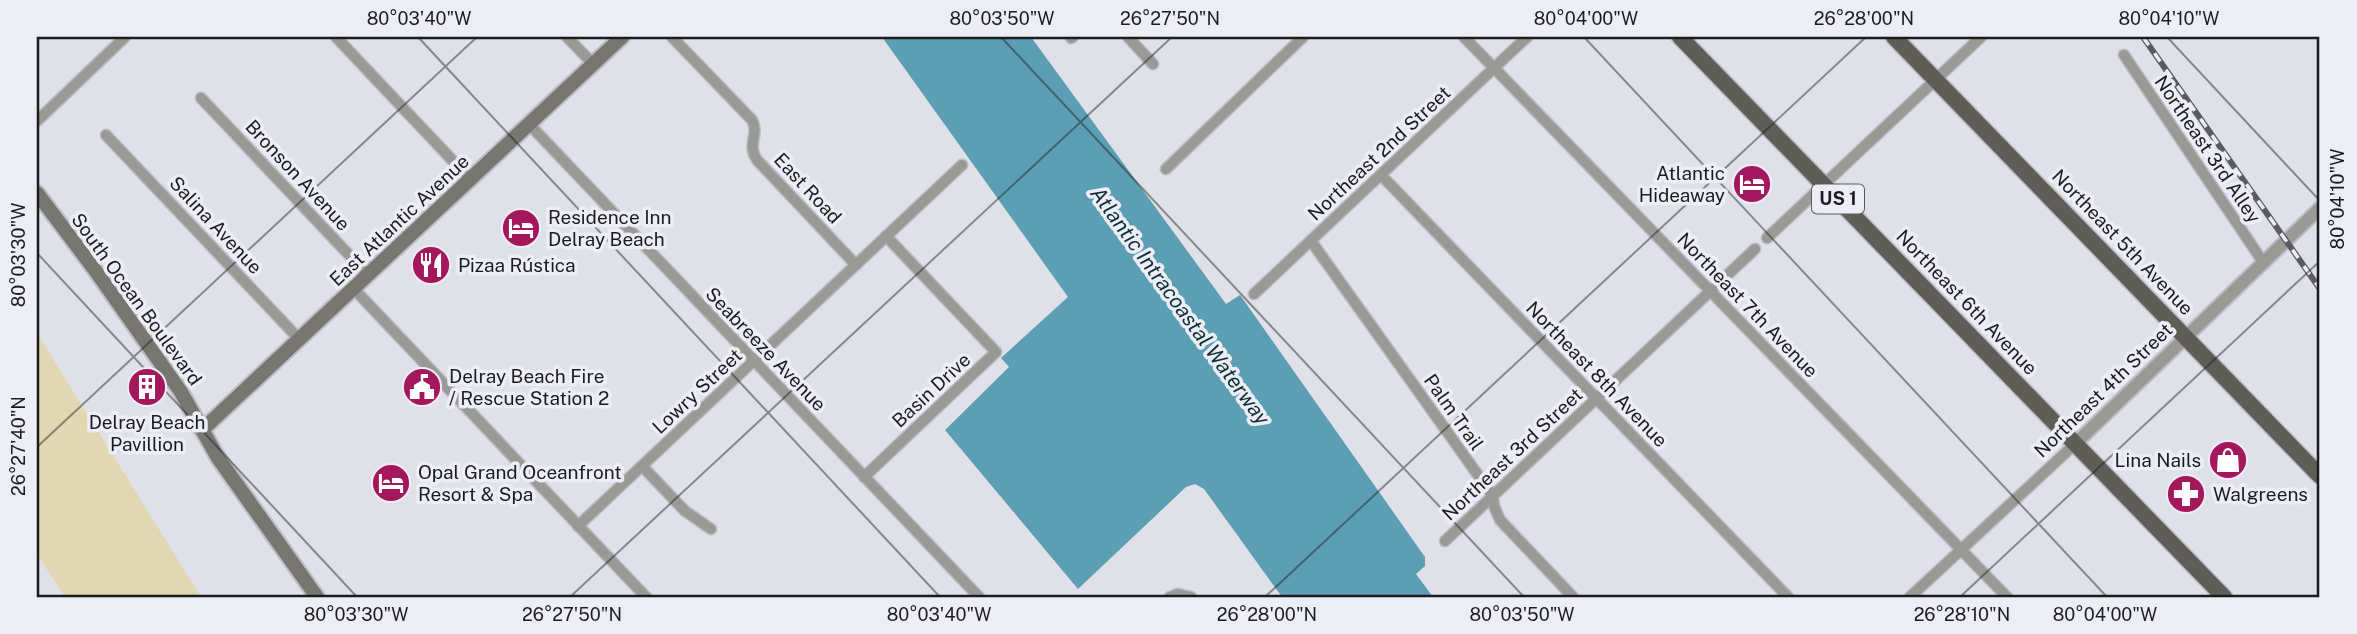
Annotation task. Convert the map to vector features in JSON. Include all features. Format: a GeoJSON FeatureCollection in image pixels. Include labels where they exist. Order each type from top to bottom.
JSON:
{"type":"FeatureCollection","features":[{"type":"Feature","properties":{"kind":"main road","name":"East Atlantic Avenue"},"geometry":{"type":"LineString","coordinates":[[202,430],[622,37]]}},
{"type":"Feature","properties":{"kind":"main road","name":"Northeast 6th Avenue"},"geometry":{"type":"LineString","coordinates":[[1680,37],[2224,597]]}},
{"type":"Feature","properties":{"kind":"main road","name":"Northeast 5th Avenue"},"geometry":{"type":"LineString","coordinates":[[1895,37],[2320,476]]}},
{"type":"Feature","properties":{"kind":"main road","name":"South Ocean Boulevard"},"geometry":{"type":"LineString","coordinates":[[37,193],[181,392],[218,458],[317,597]]}},
{"type":"Feature","properties":{"kind":"street"},"geometry":{"type":"LineString","coordinates":[[37,121],[125,37]]}},
{"type":"Feature","properties":{"kind":"street"},"geometry":{"type":"LineString","coordinates":[[336,37],[470,179]]}},
{"type":"Feature","properties":{"kind":"street"},"geometry":{"type":"LineString","coordinates":[[567,37],[593,64]]}},
{"type":"Feature","properties":{"kind":"street","name":"East Road"},"geometry":{"type":"LineString","coordinates":[[672,37],[752,120],[755,130],[751,145],[757,160],[856,265]]}},
{"type":"Feature","properties":{"kind":"street"},"geometry":{"type":"LineString","coordinates":[[1128,37],[1153,64]]}},
{"type":"Feature","properties":{"kind":"street"},"geometry":{"type":"LineString","coordinates":[[1166,169],[1303,37]]}},
{"type":"Feature","properties":{"kind":"street","name":"Northeast 7th Avenue"},"geometry":{"type":"LineString","coordinates":[[1464,37],[2007,597]]}},
{"type":"Feature","properties":{"kind":"street","name":"Northeast 2nd Street"},"geometry":{"type":"LineString","coordinates":[[1254,294],[1527,37]]}},
{"type":"Feature","properties":{"kind":"street"},"geometry":{"type":"LineString","coordinates":[[1767,239],[1981,37]]}},
{"type":"Feature","properties":{"kind":"street","name":"Northeast 3rd Alley"},"geometry":{"type":"LineString","coordinates":[[2124,55],[2263,262]]}},
{"type":"Feature","properties":{"kind":"street","name":"Bronson Avenue"},"geometry":{"type":"LineString","coordinates":[[201,98],[369,275]]}},
{"type":"Feature","properties":{"kind":"street","name":"Seabreeze Avenue"},"geometry":{"type":"LineString","coordinates":[[529,124],[974,596]]}},
{"type":"Feature","properties":{"kind":"street","name":"Salina Avenue"},"geometry":{"type":"LineString","coordinates":[[106,135],[300,340]]}},
{"type":"Feature","properties":{"kind":"street","name":"Lowry Street"},"geometry":{"type":"LineString","coordinates":[[578,526],[962,165]]}},
{"type":"Feature","properties":{"kind":"street","name":"Northeast 8th Avenue"},"geometry":{"type":"LineString","coordinates":[[1381,175],[1788,597]]}},
{"type":"Feature","properties":{"kind":"street","name":"Northeast 4th Street"},"geometry":{"type":"LineString","coordinates":[[1910,597],[2075,444],[2320,208]]}},
{"type":"Feature","properties":{"kind":"street","name":"Basin Drive"},"geometry":{"type":"LineString","coordinates":[[864,477],[996,352],[886,236]]}},
{"type":"Feature","properties":{"kind":"street","name":"Palm Trail"},"geometry":{"type":"LineString","coordinates":[[1311,241],[1493,496],[1500,520],[1573,597]]}},
{"type":"Feature","properties":{"kind":"street","name":"Northeast 3rd Street"},"geometry":{"type":"LineString","coordinates":[[1445,541],[1755,249]]}},
{"type":"Feature","properties":{"kind":"street"},"geometry":{"type":"LineString","coordinates":[[354,289],[646,597]]}},
{"type":"Feature","properties":{"kind":"street"},"geometry":{"type":"LineString","coordinates":[[642,466],[685,511],[711,529]]}},
{"type":"Feature","properties":{"kind":"street"},"geometry":{"type":"LineString","coordinates":[[1170,597],[1178,594],[1191,597]]}},
{"type":"Feature","properties":{"kind":"sand"},"geometry":{"type":"Polygon","coordinates":[[[37,333],[201,597],[65,597],[37,554],[37,333]]]}},
{"type":"Feature","properties":{"kind":"water","name":"Atlantic Intracoastal Waterway"},"geometry":{"type":"Polygon","coordinates":[[[882,37],[1031,37],[1226,304],[1240,295],[1425,557],[1425,566],[1416,574],[1433,597],[1282,597],[1204,489],[1195,484],[1186,487],[1078,589],[945,430],[1009,367],[1001,358],[1068,297],[882,37]]]}},
{"type":"Feature","properties":{"kind":"railway"},"geometry":{"type":"LineString","coordinates":[[2143,37],[2320,289]]}},
{"type":"Feature","properties":{"kind":"place","name":"Atlantic Hideaway"},"geometry":{"type":"Point","coordinates":[1752,184]}},
{"type":"Feature","properties":{"kind":"place","name":"Residence Inn Delray Beach"},"geometry":{"type":"Point","coordinates":[521,228]}},
{"type":"Feature","properties":{"kind":"place","name":"Pizaa Rústica"},"geometry":{"type":"Point","coordinates":[431,265]}},
{"type":"Feature","properties":{"kind":"place","name":"Delray Beach Pavillion"},"geometry":{"type":"Point","coordinates":[147,387]}},
{"type":"Feature","properties":{"kind":"place","name":"Delray Beach Fire / Rescue Station 2"},"geometry":{"type":"Point","coordinates":[422,387]}},
{"type":"Feature","properties":{"kind":"place","name":"Lina Nails"},"geometry":{"type":"Point","coordinates":[2228,460]}},
{"type":"Feature","properties":{"kind":"place","name":"Opal Grand Oceanfront Resort & Spa"},"geometry":{"type":"Point","coordinates":[391,483]}},
{"type":"Feature","properties":{"kind":"place","name":"Walgreens"},"geometry":{"type":"Point","coordinates":[2186,494]}}]}
